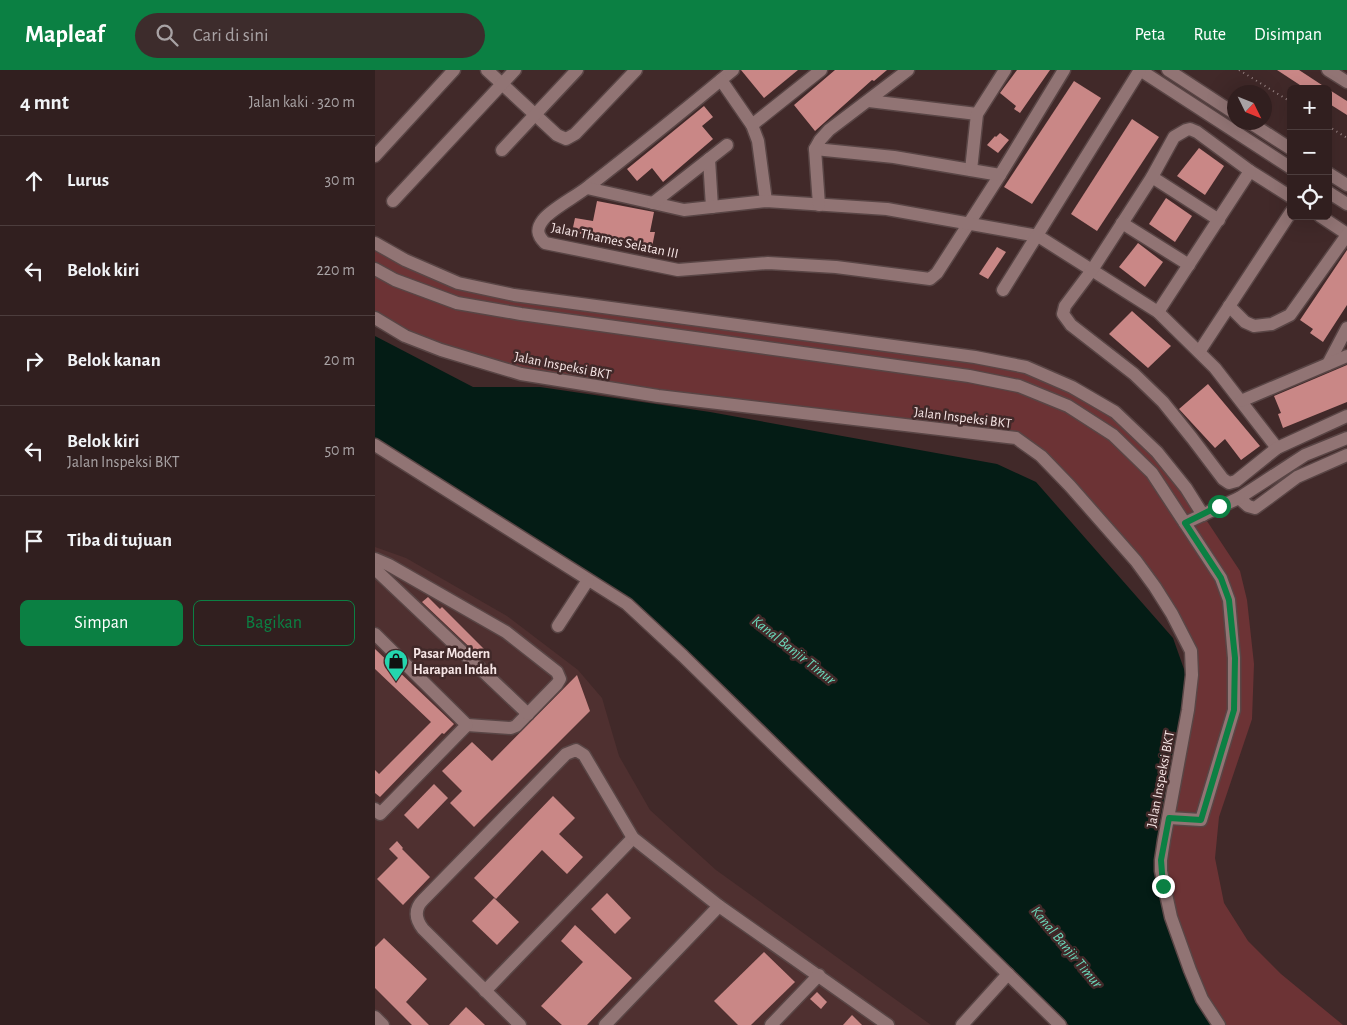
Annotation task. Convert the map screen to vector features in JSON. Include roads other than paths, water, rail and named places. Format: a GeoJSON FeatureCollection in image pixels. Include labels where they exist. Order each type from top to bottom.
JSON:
{"type":"FeatureCollection","features":[{"type":"Feature","properties":{"kind":"street"},"geometry":{"type":"LineString","coordinates":[[375,156],[454,70]]}},
{"type":"Feature","properties":{"kind":"street"},"geometry":{"type":"LineString","coordinates":[[487,70],[557,135],[566,139],[575,134],[636,70]]}},
{"type":"Feature","properties":{"kind":"street"},"geometry":{"type":"LineString","coordinates":[[393,201],[515,70]]}},
{"type":"Feature","properties":{"kind":"street"},"geometry":{"type":"LineString","coordinates":[[502,150],[577,70]]}},
{"type":"Feature","properties":{"kind":"street"},"geometry":{"type":"LineString","coordinates":[[587,188],[733,70]]}},
{"type":"Feature","properties":{"kind":"street"},"geometry":{"type":"LineString","coordinates":[[752,126],[821,70]]}},
{"type":"Feature","properties":{"kind":"street"},"geometry":{"type":"LineString","coordinates":[[819,205],[815,149],[820,140],[829,130],[908,70]]}},
{"type":"Feature","properties":{"kind":"street"},"geometry":{"type":"LineString","coordinates":[[971,170],[977,114],[1005,70]]}},
{"type":"Feature","properties":{"kind":"street"},"geometry":{"type":"LineString","coordinates":[[969,224],[1064,70]]}},
{"type":"Feature","properties":{"kind":"street"},"geometry":{"type":"LineString","coordinates":[[1003,290],[1140,70],[1287,165]]}},
{"type":"Feature","properties":{"kind":"street"},"geometry":{"type":"LineString","coordinates":[[1168,70],[1227,108]]}},
{"type":"Feature","properties":{"kind":"street"},"geometry":{"type":"LineString","coordinates":[[1328,70],[1347,82]]}},
{"type":"Feature","properties":{"kind":"street"},"geometry":{"type":"LineString","coordinates":[[721,80],[752,126],[758,141],[766,201]]}},
{"type":"Feature","properties":{"kind":"street"},"geometry":{"type":"LineString","coordinates":[[869,101],[977,114]]}},
{"type":"Feature","properties":{"kind":"street"},"geometry":{"type":"LineString","coordinates":[[1287,195],[1197,132],[1190,129],[1182,131],[1174,137],[1152,177],[1092,270],[1065,306],[1063,311],[1064,317],[1071,325],[1134,374],[1163,402],[1193,438],[1223,479],[1229,483],[1236,481],[1277,448],[1347,416]]}},
{"type":"Feature","properties":{"kind":"street"},"geometry":{"type":"LineString","coordinates":[[1261,130],[1287,146]]}},
{"type":"Feature","properties":{"kind":"street"},"geometry":{"type":"LineString","coordinates":[[653,203],[727,145]]}},
{"type":"Feature","properties":{"kind":"street"},"geometry":{"type":"LineString","coordinates":[[815,149],[894,157],[1000,175]]}},
{"type":"Feature","properties":{"kind":"street"},"geometry":{"type":"LineString","coordinates":[[709,159],[712,207]]}},
{"type":"Feature","properties":{"kind":"street"},"geometry":{"type":"LineString","coordinates":[[1158,312],[1250,171]]}},
{"type":"Feature","properties":{"kind":"street"},"geometry":{"type":"LineString","coordinates":[[1331,175],[1347,185]]}},
{"type":"Feature","properties":{"kind":"street"},"geometry":{"type":"LineString","coordinates":[[1152,177],[1219,220]]}},
{"type":"Feature","properties":{"kind":"street"},"geometry":{"type":"LineString","coordinates":[[587,188],[684,210],[766,201],[887,209],[1038,236],[1158,312],[1215,368],[1277,448]]}},
{"type":"Feature","properties":{"kind":"street","name":"Jalan Thames Selatan III"},"geometry":{"type":"LineString","coordinates":[[587,188],[544,218],[537,232],[545,243],[678,270],[768,263],[836,267],[930,279],[937,273],[969,224]]}},
{"type":"Feature","properties":{"kind":"street"},"geometry":{"type":"LineString","coordinates":[[1332,195],[1347,204]]}},
{"type":"Feature","properties":{"kind":"street"},"geometry":{"type":"LineString","coordinates":[[1199,352],[1287,218]]}},
{"type":"Feature","properties":{"kind":"street"},"geometry":{"type":"LineString","coordinates":[[1229,306],[1245,322],[1254,326],[1272,324],[1290,315],[1347,234],[1326,220]]}},
{"type":"Feature","properties":{"kind":"street"},"geometry":{"type":"LineString","coordinates":[[1122,223],[1189,265]]}},
{"type":"Feature","properties":{"kind":"street"},"geometry":{"type":"LineString","coordinates":[[375,243],[405,260],[458,283],[514,295],[975,358],[1026,367],[1072,386],[1115,412],[1157,452],[1186,488],[1203,515]]}},
{"type":"Feature","properties":{"kind":"street"},"geometry":{"type":"LineString","coordinates":[[375,269],[395,280],[457,303],[512,313],[969,376],[1019,386],[1068,406],[1113,435],[1153,473],[1221,578],[1229,600],[1235,658],[1234,710],[1201,820],[1169,818]]}},
{"type":"Feature","properties":{"kind":"street","name":"Jalan Inspeksi BKT"},"geometry":{"type":"LineString","coordinates":[[375,318],[405,336],[441,350],[521,374],[658,396],[1016,438],[1041,456],[1136,561],[1172,614],[1191,651],[1192,675],[1188,710],[1161,860],[1163,886],[1171,917],[1202,999],[1219,1025]]}},
{"type":"Feature","properties":{"kind":"street"},"geometry":{"type":"LineString","coordinates":[[1329,364],[1347,328]]}},
{"type":"Feature","properties":{"kind":"street"},"geometry":{"type":"LineString","coordinates":[[1241,401],[1347,356]]}},
{"type":"Feature","properties":{"kind":"street"},"geometry":{"type":"LineString","coordinates":[[1185,523],[1239,498],[1305,455],[1347,438]]}},
{"type":"Feature","properties":{"kind":"street"},"geometry":{"type":"LineString","coordinates":[[375,445],[627,604],[1060,1025]]}},
{"type":"Feature","properties":{"kind":"street"},"geometry":{"type":"LineString","coordinates":[[1239,498],[1248,506],[1255,508],[1297,477],[1347,455]]}},
{"type":"Feature","properties":{"kind":"street"},"geometry":{"type":"LineString","coordinates":[[375,559],[389,565],[506,632],[557,672],[560,679],[516,726],[511,728],[467,725],[375,634]]}},
{"type":"Feature","properties":{"kind":"street"},"geometry":{"type":"LineString","coordinates":[[375,569],[528,714]]}},
{"type":"Feature","properties":{"kind":"street"},"geometry":{"type":"LineString","coordinates":[[558,626],[588,580]]}},
{"type":"Feature","properties":{"kind":"street"},"geometry":{"type":"LineString","coordinates":[[377,816],[467,725]]}},
{"type":"Feature","properties":{"kind":"street"},"geometry":{"type":"LineString","coordinates":[[520,1025],[419,924],[416,910],[423,900],[571,751],[580,751],[584,755],[633,838],[719,906],[888,1025]]}},
{"type":"Feature","properties":{"kind":"street"},"geometry":{"type":"LineString","coordinates":[[485,991],[633,838]]}},
{"type":"Feature","properties":{"kind":"street"},"geometry":{"type":"LineString","coordinates":[[605,1025],[719,906]]}},
{"type":"Feature","properties":{"kind":"street"},"geometry":{"type":"LineString","coordinates":[[963,1025],[1008,974]]}},
{"type":"Feature","properties":{"kind":"street"},"geometry":{"type":"LineString","coordinates":[[771,1025],[819,976]]}},
{"type":"Feature","properties":{"kind":"street"},"geometry":{"type":"LineString","coordinates":[[375,1017],[383,1025]]}},
{"type":"Feature","properties":{"kind":"water","name":"Kanal Banjir Timur"},"geometry":{"type":"Polygon","coordinates":[[[375,336],[473,387],[540,387],[710,412],[997,464],[1036,482],[1173,638],[1185,672],[1189,704],[1163,887],[1219,1025],[1069,1025],[635,607],[375,442],[375,336]]]}},
{"type":"Feature","properties":{"kind":"place","name":"Pasar Modern Harapan Indah"},"geometry":{"type":"Point","coordinates":[396,682]}}]}
